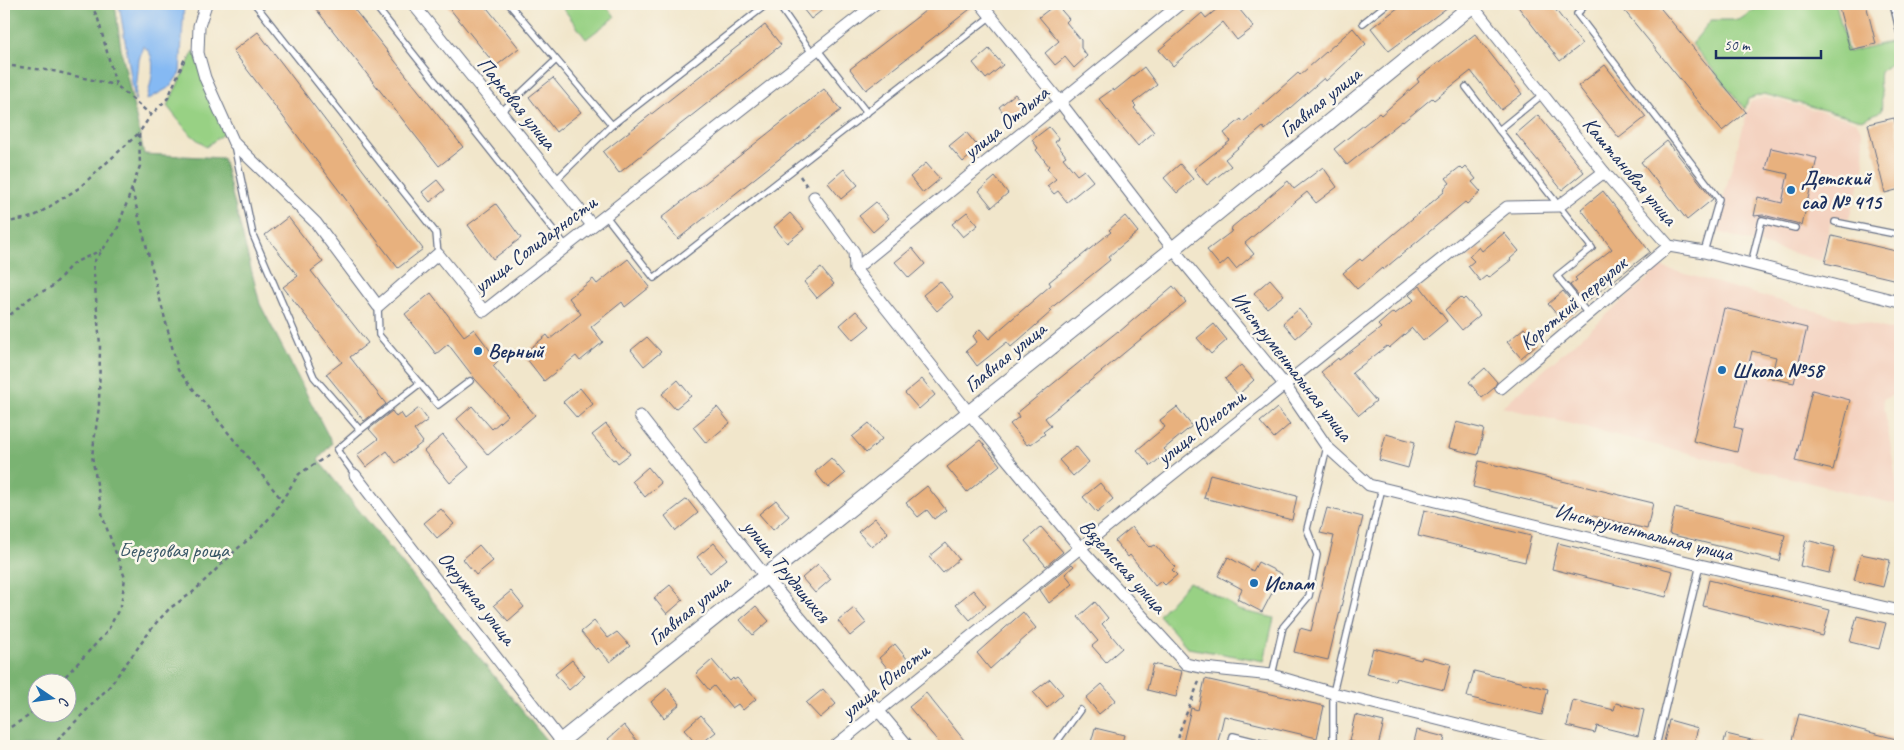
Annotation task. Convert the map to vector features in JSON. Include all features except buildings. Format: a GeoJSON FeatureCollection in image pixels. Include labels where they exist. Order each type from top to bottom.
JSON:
{"type":"FeatureCollection","features":[{"type":"Feature","properties":{"kind":"street"},"geometry":{"type":"LineString","coordinates":[[206,4],[199,26],[198,53],[205,78],[234,143],[316,223],[378,306],[438,254]]}},
{"type":"Feature","properties":{"kind":"street","name":"Парковая улица"},"geometry":{"type":"LineString","coordinates":[[413,4],[592,225]]}},
{"type":"Feature","properties":{"kind":"street","name":"улица Солидарности"},"geometry":{"type":"LineString","coordinates":[[438,254],[484,311],[875,4]]}},
{"type":"Feature","properties":{"kind":"street","name":"Инструментальная улица"},"geometry":{"type":"LineString","coordinates":[[981,4],[1173,248],[1284,384],[1327,447],[1370,485],[1700,565],[1900,611]]}},
{"type":"Feature","properties":{"kind":"street","name":"улица Отдыха"},"geometry":{"type":"LineString","coordinates":[[855,269],[1180,4]]}},
{"type":"Feature","properties":{"kind":"street","name":"Каштановая улица"},"geometry":{"type":"LineString","coordinates":[[1472,4],[1604,172],[1669,246],[1704,252],[1900,302]]}},
{"type":"Feature","properties":{"kind":"street","name":"Главная улица"},"geometry":{"type":"LineString","coordinates":[[563,743],[765,576],[1173,248],[1472,4]]}},
{"type":"Feature","properties":{"kind":"street"},"geometry":{"type":"LineString","coordinates":[[1558,206],[1604,172]]}},
{"type":"Feature","properties":{"kind":"street","name":"Вяземская улица"},"geometry":{"type":"LineString","coordinates":[[814,197],[854,252],[855,269],[969,413],[1080,548],[1186,664],[1204,668],[1272,675],[1333,693],[1545,746]]}},
{"type":"Feature","properties":{"kind":"street","name":"улица Юности"},"geometry":{"type":"LineString","coordinates":[[835,746],[1507,207],[1558,206]]}},
{"type":"Feature","properties":{"kind":"street","name":"Короткий переулок"},"geometry":{"type":"LineString","coordinates":[[1501,388],[1669,246]]}},
{"type":"Feature","properties":{"kind":"street","name":"улица Трудящихся"},"geometry":{"type":"LineString","coordinates":[[640,416],[765,576],[908,746]]}},
{"type":"Feature","properties":{"kind":"street","name":"Окружная улица"},"geometry":{"type":"LineString","coordinates":[[355,475],[563,743]]}},
{"type":"Feature","properties":{"kind":"lane"},"geometry":{"type":"LineString","coordinates":[[255,4],[436,233],[438,254]]}},
{"type":"Feature","properties":{"kind":"lane"},"geometry":{"type":"LineString","coordinates":[[374,4],[566,246]]}},
{"type":"Feature","properties":{"kind":"lane"},"geometry":{"type":"LineString","coordinates":[[509,4],[612,125]]}},
{"type":"Feature","properties":{"kind":"lane"},"geometry":{"type":"LineString","coordinates":[[556,180],[612,125],[767,4]]}},
{"type":"Feature","properties":{"kind":"lane"},"geometry":{"type":"LineString","coordinates":[[778,4],[867,113]]}},
{"type":"Feature","properties":{"kind":"lane"},"geometry":{"type":"LineString","coordinates":[[1363,23],[1387,4]]}},
{"type":"Feature","properties":{"kind":"lane"},"geometry":{"type":"LineString","coordinates":[[1586,4],[1577,14],[1719,199],[1704,252]]}},
{"type":"Feature","properties":{"kind":"lane"},"geometry":{"type":"LineString","coordinates":[[1892,4],[1900,34]]}},
{"type":"Feature","properties":{"kind":"lane"},"geometry":{"type":"LineString","coordinates":[[605,215],[654,278],[991,16]]}},
{"type":"Feature","properties":{"kind":"lane"},"geometry":{"type":"LineString","coordinates":[[501,112],[556,60]]}},
{"type":"Feature","properties":{"kind":"lane"},"geometry":{"type":"LineString","coordinates":[[1466,87],[1592,248],[1557,276],[1588,314]]}},
{"type":"Feature","properties":{"kind":"lane"},"geometry":{"type":"LineString","coordinates":[[1499,130],[1543,94]]}},
{"type":"Feature","properties":{"kind":"lane"},"geometry":{"type":"LineString","coordinates":[[234,143],[253,235],[314,377],[360,430]]}},
{"type":"Feature","properties":{"kind":"lane"},"geometry":{"type":"LineString","coordinates":[[1751,264],[1762,220],[1795,228]]}},
{"type":"Feature","properties":{"kind":"lane"},"geometry":{"type":"LineString","coordinates":[[1835,222],[1900,235]]}},
{"type":"Feature","properties":{"kind":"lane"},"geometry":{"type":"LineString","coordinates":[[378,306],[379,335],[438,405],[470,381]]}},
{"type":"Feature","properties":{"kind":"lane"},"geometry":{"type":"LineString","coordinates":[[355,475],[337,450],[419,384]]}},
{"type":"Feature","properties":{"kind":"lane"},"geometry":{"type":"LineString","coordinates":[[1272,675],[1283,627],[1309,596],[1318,555],[1307,529],[1327,447]]}},
{"type":"Feature","properties":{"kind":"lane"},"geometry":{"type":"LineString","coordinates":[[1333,746],[1333,693],[1382,488]]}},
{"type":"Feature","properties":{"kind":"lane"},"geometry":{"type":"LineString","coordinates":[[1656,746],[1700,565]]}},
{"type":"Feature","properties":{"kind":"lane"},"geometry":{"type":"LineString","coordinates":[[1054,746],[1080,710]]}},
{"type":"Feature","properties":{"kind":"lane"},"geometry":{"type":"LineString","coordinates":[[1231,746],[1233,736],[1273,746]]}},
{"type":"Feature","properties":{"kind":"path"},"geometry":{"type":"LineString","coordinates":[[91,4],[98,19],[116,85]]}},
{"type":"Feature","properties":{"kind":"path"},"geometry":{"type":"LineString","coordinates":[[4,223],[33,217],[79,188],[139,133],[151,115],[168,98],[188,53]]}},
{"type":"Feature","properties":{"kind":"path"},"geometry":{"type":"LineString","coordinates":[[4,65],[53,71],[116,85],[151,115]]}},
{"type":"Feature","properties":{"kind":"path"},"geometry":{"type":"LineString","coordinates":[[69,672],[107,632],[121,605],[125,578],[103,518],[92,456],[99,407],[100,345],[93,263],[117,230],[140,166],[139,133]]}},
{"type":"Feature","properties":{"kind":"path"},"geometry":{"type":"LineString","coordinates":[[795,168],[814,197]]}},
{"type":"Feature","properties":{"kind":"path"},"geometry":{"type":"LineString","coordinates":[[132,188],[178,370],[282,500]]}},
{"type":"Feature","properties":{"kind":"path"},"geometry":{"type":"LineString","coordinates":[[4,320],[30,298],[53,286],[72,264],[103,249]]}},
{"type":"Feature","properties":{"kind":"path"},"geometry":{"type":"LineString","coordinates":[[4,267],[9,315]]}},
{"type":"Feature","properties":{"kind":"path"},"geometry":{"type":"LineString","coordinates":[[52,746],[108,686],[156,623],[170,608],[192,593],[254,535],[273,514],[299,474],[337,450]]}},
{"type":"Feature","properties":{"kind":"path"},"geometry":{"type":"LineString","coordinates":[[1177,746],[1180,730],[1204,668]]}},
{"type":"Feature","properties":{"kind":"path"},"geometry":{"type":"LineString","coordinates":[[4,731],[28,716]]}},
{"type":"Feature","properties":{"kind":"shaded area","name":"Детский сад № 415"},"geometry":{"type":"Polygon","coordinates":[[[1766,97],[1856,121],[1862,132],[1865,164],[1849,219],[1832,216],[1821,261],[1714,231],[1750,102],[1766,97]]]}},
{"type":"Feature","properties":{"kind":"shaded area","name":"Школа №58"},"geometry":{"type":"Polygon","coordinates":[[[1661,267],[1823,313],[1897,331],[1900,348],[1900,393],[1883,399],[1900,505],[1502,407],[1661,267]]]}},
{"type":"Feature","properties":{"kind":"green space","name":"Березовая роща"},"geometry":{"type":"Polygon","coordinates":[[[4,4],[115,4],[121,49],[144,154],[223,158],[260,304],[332,443],[318,460],[551,746],[4,746],[4,4]]]}},
{"type":"Feature","properties":{"kind":"green space"},"geometry":{"type":"Polygon","coordinates":[[[560,4],[605,4],[615,17],[586,39],[560,4]]]}},
{"type":"Feature","properties":{"kind":"green space"},"geometry":{"type":"Polygon","coordinates":[[[1756,4],[1836,4],[1848,52],[1898,40],[1900,61],[1888,65],[1880,72],[1881,111],[1862,120],[1764,94],[1748,99],[1745,109],[1692,44],[1711,20],[1739,20],[1757,8],[1756,4]]]}},
{"type":"Feature","properties":{"kind":"green space"},"geometry":{"type":"Polygon","coordinates":[[[194,51],[224,133],[206,147],[188,132],[167,106],[194,51]]]}},
{"type":"Feature","properties":{"kind":"green space"},"geometry":{"type":"Polygon","coordinates":[[[1189,582],[1225,600],[1238,610],[1274,618],[1264,661],[1188,648],[1159,615],[1189,582]]]}},
{"type":"Feature","properties":{"kind":"water"},"geometry":{"type":"Polygon","coordinates":[[[119,4],[184,4],[180,73],[170,87],[147,100],[153,63],[148,51],[143,46],[139,60],[135,101],[119,4]]]}},
{"type":"Feature","properties":{"kind":"place","name":"Детский сад № 415"},"geometry":{"type":"Point","coordinates":[1791,190]}},
{"type":"Feature","properties":{"kind":"place","name":"Верный"},"geometry":{"type":"Point","coordinates":[478,351]}},
{"type":"Feature","properties":{"kind":"place","name":"Школа №58"},"geometry":{"type":"Point","coordinates":[1722,370]}},
{"type":"Feature","properties":{"kind":"place","name":"Ислам"},"geometry":{"type":"Point","coordinates":[1254,583]}}]}
